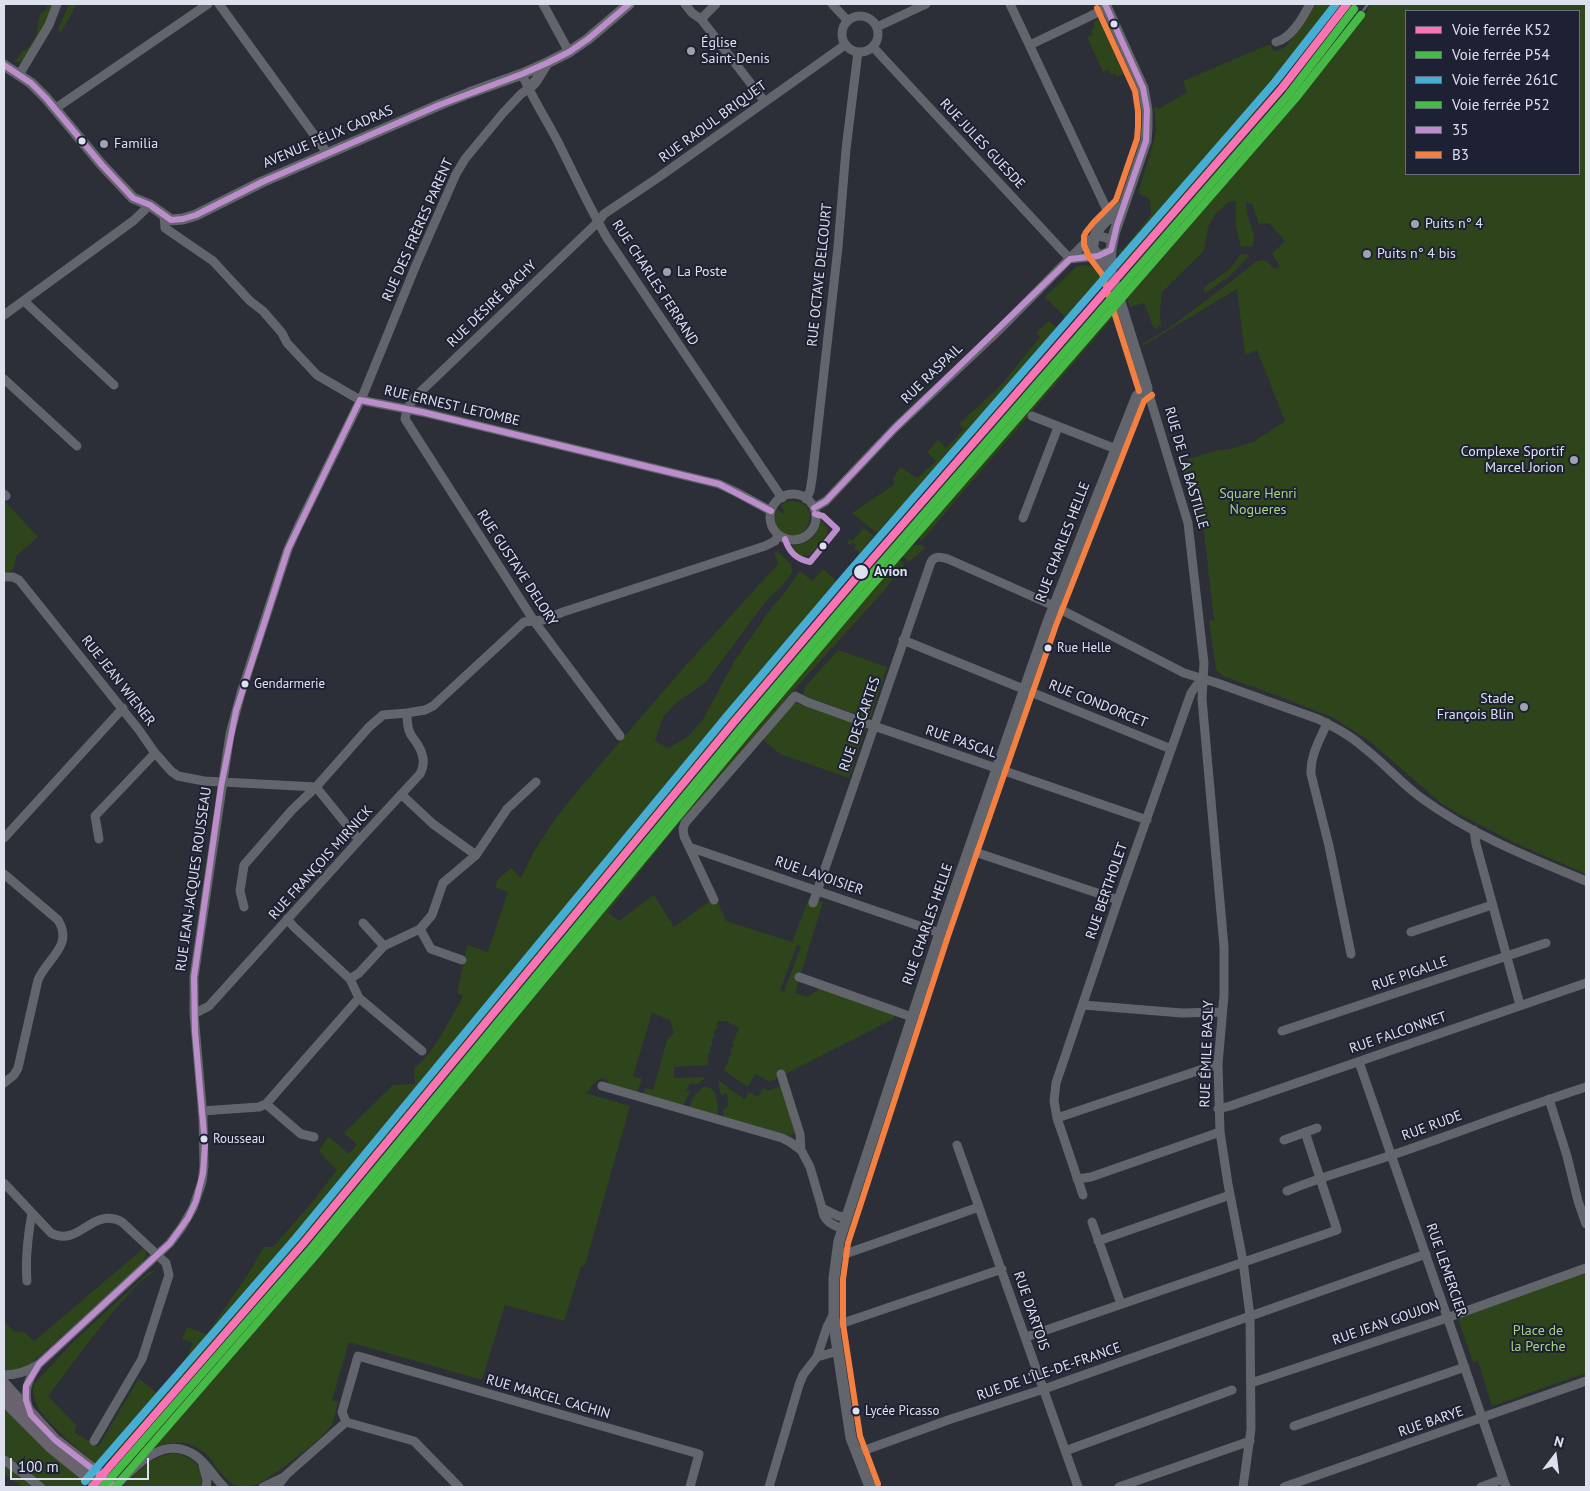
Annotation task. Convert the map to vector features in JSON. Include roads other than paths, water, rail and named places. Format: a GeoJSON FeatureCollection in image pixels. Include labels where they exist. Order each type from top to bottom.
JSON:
{"type":"FeatureCollection","features":[{"type":"Feature","properties":{"kind":"main road"},"geometry":{"type":"LineString","coordinates":[[4,1384],[55,1440],[90,1473],[100,1487]]}},
{"type":"Feature","properties":{"kind":"main road"},"geometry":{"type":"LineString","coordinates":[[4,1400],[8,1409],[50,1447],[115,1487]]}},
{"type":"Feature","properties":{"kind":"street"},"geometry":{"type":"LineString","coordinates":[[19,75],[49,25],[57,4]]}},
{"type":"Feature","properties":{"kind":"street"},"geometry":{"type":"LineString","coordinates":[[56,108],[208,4]]}},
{"type":"Feature","properties":{"kind":"street"},"geometry":{"type":"LineString","coordinates":[[219,4],[328,154]]}},
{"type":"Feature","properties":{"kind":"street"},"geometry":{"type":"LineString","coordinates":[[543,4],[569,52]]}},
{"type":"Feature","properties":{"kind":"street","name":"AVENUE FÉLIX CADRAS"},"geometry":{"type":"LineString","coordinates":[[4,65],[31,83],[56,108],[102,165],[132,198],[150,205],[171,220],[183,219],[196,215],[262,182],[469,93],[548,63],[588,39],[629,4]]}},
{"type":"Feature","properties":{"kind":"street"},"geometry":{"type":"LineString","coordinates":[[685,4],[692,13],[702,19],[765,102]]}},
{"type":"Feature","properties":{"kind":"street"},"geometry":{"type":"LineString","coordinates":[[702,19],[716,4]]}},
{"type":"Feature","properties":{"kind":"street"},"geometry":{"type":"LineString","coordinates":[[832,4],[848,21]]}},
{"type":"Feature","properties":{"kind":"street"},"geometry":{"type":"LineString","coordinates":[[877,27],[926,4]]}},
{"type":"Feature","properties":{"kind":"street"},"geometry":{"type":"LineString","coordinates":[[1010,4],[1114,221]]}},
{"type":"Feature","properties":{"kind":"street"},"geometry":{"type":"LineString","coordinates":[[1276,42],[1286,38],[1302,18],[1310,4]]}},
{"type":"Feature","properties":{"kind":"street"},"geometry":{"type":"LineString","coordinates":[[1030,45],[1106,6],[1143,88],[1148,127],[1146,141],[1124,205],[1114,221],[1094,237]]}},
{"type":"Feature","properties":{"kind":"street"},"geometry":{"type":"LineString","coordinates":[[861,16],[871,19],[877,27],[878,39],[873,47],[866,51],[853,51],[845,45],[842,30],[852,18],[861,16]]}},
{"type":"Feature","properties":{"kind":"street","name":"RUE RAOUL BRIQUET"},"geometry":{"type":"LineString","coordinates":[[598,222],[604,214],[845,45]]}},
{"type":"Feature","properties":{"kind":"street","name":"RUE JULES GUESDE"},"geometry":{"type":"LineString","coordinates":[[873,47],[1070,259]]}},
{"type":"Feature","properties":{"kind":"street","name":"RUE OCTAVE DELCOURT"},"geometry":{"type":"LineString","coordinates":[[806,499],[810,491],[812,479],[838,247],[846,149],[858,52]]}},
{"type":"Feature","properties":{"kind":"street"},"geometry":{"type":"LineString","coordinates":[[528,89],[548,63]]}},
{"type":"Feature","properties":{"kind":"street","name":"RUE CHARLES FERRAND"},"geometry":{"type":"LineString","coordinates":[[522,74],[528,89],[558,142],[607,238],[782,498]]}},
{"type":"Feature","properties":{"kind":"street","name":"RUE DES FRÈRES PARENT"},"geometry":{"type":"LineString","coordinates":[[360,400],[456,174],[465,159],[487,133],[521,94],[528,89]]}},
{"type":"Feature","properties":{"kind":"street"},"geometry":{"type":"LineString","coordinates":[[4,315],[133,222],[150,205]]}},
{"type":"Feature","properties":{"kind":"street","name":"RUE ERNEST LETOMBE"},"geometry":{"type":"LineString","coordinates":[[164,215],[165,228],[213,261],[250,301],[263,311],[282,333],[293,350],[317,375],[360,400],[407,409],[719,484],[771,510]]}},
{"type":"Feature","properties":{"kind":"street","name":"RUE DE LA BASTILLE"},"geometry":{"type":"LineString","coordinates":[[1114,221],[1110,270],[1188,523],[1204,663],[1203,679]]}},
{"type":"Feature","properties":{"kind":"street","name":"RUE DÉSIRÉ BACHY"},"geometry":{"type":"LineString","coordinates":[[407,409],[414,398],[598,222]]}},
{"type":"Feature","properties":{"kind":"street"},"geometry":{"type":"LineString","coordinates":[[1070,259],[1098,256],[1112,246],[1103,237],[1094,237]]}},
{"type":"Feature","properties":{"kind":"street","name":"RUE DE LA BASTILLE"},"geometry":{"type":"LineString","coordinates":[[1094,237],[1093,248],[1110,270]]}},
{"type":"Feature","properties":{"kind":"street","name":"RUE RASPAIL"},"geometry":{"type":"LineString","coordinates":[[814,508],[826,501],[895,428],[1085,243],[1094,237]]}},
{"type":"Feature","properties":{"kind":"street"},"geometry":{"type":"LineString","coordinates":[[24,301],[114,385]]}},
{"type":"Feature","properties":{"kind":"street"},"geometry":{"type":"LineString","coordinates":[[4,379],[77,446]]}},
{"type":"Feature","properties":{"kind":"street","name":"RUE CHARLES HELLE"},"geometry":{"type":"LineString","coordinates":[[870,1487],[850,1430],[838,1351],[834,1320],[834,1278],[837,1252],[940,933],[1054,606],[1137,396],[1147,388]]}},
{"type":"Feature","properties":{"kind":"street","name":"RUE JEAN-JACQUES ROUSSEAU"},"geometry":{"type":"LineString","coordinates":[[39,1364],[170,1243],[182,1227],[197,1199],[204,1166],[202,1111],[194,1014],[194,977],[222,781],[236,711],[288,549],[360,400]]}},
{"type":"Feature","properties":{"kind":"street","name":"RUE GUSTAVE DELORY"},"geometry":{"type":"LineString","coordinates":[[407,409],[405,419],[534,621],[620,736]]}},
{"type":"Feature","properties":{"kind":"street"},"geometry":{"type":"LineString","coordinates":[[1032,416],[1116,449]]}},
{"type":"Feature","properties":{"kind":"street"},"geometry":{"type":"LineString","coordinates":[[1023,518],[1058,427]]}},
{"type":"Feature","properties":{"kind":"street"},"geometry":{"type":"LineString","coordinates":[[794,495],[806,499],[814,508],[815,521],[813,527],[804,537],[791,540],[778,535],[771,524],[771,510],[777,501],[794,495]]}},
{"type":"Feature","properties":{"kind":"street"},"geometry":{"type":"LineString","coordinates":[[244,907],[240,890],[244,865],[292,810],[316,787],[378,719],[384,715],[425,710],[433,706],[518,626],[528,620],[543,620],[765,546],[775,541],[778,535]]}},
{"type":"Feature","properties":{"kind":"street","name":"RUE DESCARTES"},"geometry":{"type":"LineString","coordinates":[[814,903],[903,640],[933,558],[937,557],[948,560],[1054,606]]}},
{"type":"Feature","properties":{"kind":"street","name":"RUE JEAN WIENER"},"geometry":{"type":"LineString","coordinates":[[4,576],[19,580],[122,708],[155,754],[178,776],[204,781],[316,787]]}},
{"type":"Feature","properties":{"kind":"street"},"geometry":{"type":"LineString","coordinates":[[1054,606],[1184,673],[1327,723],[1363,746],[1420,797],[1443,812],[1474,830],[1586,881]]}},
{"type":"Feature","properties":{"kind":"street","name":"RUE CONDORCET"},"geometry":{"type":"LineString","coordinates":[[903,640],[1172,749]]}},
{"type":"Feature","properties":{"kind":"street","name":"RUE BERTHOLET"},"geometry":{"type":"LineString","coordinates":[[1083,1195],[1057,1118],[1054,1101],[1056,1083],[1191,693],[1203,679]]}},
{"type":"Feature","properties":{"kind":"street","name":"RUE ÉMILE BASLY"},"geometry":{"type":"LineString","coordinates":[[1203,679],[1202,699],[1224,948],[1218,1064],[1218,1109],[1220,1132],[1243,1261],[1250,1316],[1251,1429],[1243,1487]]}},
{"type":"Feature","properties":{"kind":"street","name":"RUE PASCAL"},"geometry":{"type":"LineString","coordinates":[[689,847],[684,836],[683,829],[685,823],[795,696],[874,726],[1147,820]]}},
{"type":"Feature","properties":{"kind":"street"},"geometry":{"type":"LineString","coordinates":[[4,838],[122,708]]}},
{"type":"Feature","properties":{"kind":"street","name":"RUE FRANÇOIS MIRNICK"},"geometry":{"type":"LineString","coordinates":[[194,1014],[209,1006],[420,774],[424,768],[424,760],[420,747],[410,735],[407,726],[407,713]]}},
{"type":"Feature","properties":{"kind":"street"},"geometry":{"type":"LineString","coordinates":[[1327,723],[1313,756],[1311,774],[1329,846],[1351,954]]}},
{"type":"Feature","properties":{"kind":"street"},"geometry":{"type":"LineString","coordinates":[[99,839],[96,816],[155,754]]}},
{"type":"Feature","properties":{"kind":"street"},"geometry":{"type":"LineString","coordinates":[[350,979],[359,973],[384,946],[420,929],[432,915],[443,883],[476,855],[507,809],[536,782]]}},
{"type":"Feature","properties":{"kind":"street"},"geometry":{"type":"LineString","coordinates":[[316,787],[359,840]]}},
{"type":"Feature","properties":{"kind":"street"},"geometry":{"type":"LineString","coordinates":[[402,795],[432,824],[476,855]]}},
{"type":"Feature","properties":{"kind":"street"},"geometry":{"type":"LineString","coordinates":[[1474,830],[1492,905],[1520,1005]]}},
{"type":"Feature","properties":{"kind":"street"},"geometry":{"type":"LineString","coordinates":[[689,847],[714,900]]}},
{"type":"Feature","properties":{"kind":"street","name":"RUE LAVOISIER"},"geometry":{"type":"LineString","coordinates":[[689,847],[940,933]]}},
{"type":"Feature","properties":{"kind":"street"},"geometry":{"type":"LineString","coordinates":[[969,850],[1118,900]]}},
{"type":"Feature","properties":{"kind":"street"},"geometry":{"type":"LineString","coordinates":[[4,874],[58,920],[64,934],[59,948],[41,972],[38,980],[18,1068],[14,1075],[4,1083]]}},
{"type":"Feature","properties":{"kind":"street"},"geometry":{"type":"LineString","coordinates":[[1411,932],[1492,905]]}},
{"type":"Feature","properties":{"kind":"street"},"geometry":{"type":"LineString","coordinates":[[287,919],[350,979],[359,998],[422,1051]]}},
{"type":"Feature","properties":{"kind":"street"},"geometry":{"type":"LineString","coordinates":[[363,923],[384,946]]}},
{"type":"Feature","properties":{"kind":"street"},"geometry":{"type":"LineString","coordinates":[[420,929],[431,949],[462,960]]}},
{"type":"Feature","properties":{"kind":"street","name":"RUE PIGALLE"},"geometry":{"type":"LineString","coordinates":[[1282,1031],[1546,942]]}},
{"type":"Feature","properties":{"kind":"street"},"geometry":{"type":"LineString","coordinates":[[799,976],[912,1017]]}},
{"type":"Feature","properties":{"kind":"street","name":"RUE FALCONNET"},"geometry":{"type":"LineString","coordinates":[[1218,1109],[1586,983]]}},
{"type":"Feature","properties":{"kind":"street"},"geometry":{"type":"LineString","coordinates":[[202,1111],[259,1107],[266,1104],[359,998]]}},
{"type":"Feature","properties":{"kind":"street"},"geometry":{"type":"LineString","coordinates":[[1083,1005],[1182,1013],[1222,1012]]}},
{"type":"Feature","properties":{"kind":"street","name":"RUE LEMERCIER"},"geometry":{"type":"LineString","coordinates":[[1359,1062],[1505,1483]]}},
{"type":"Feature","properties":{"kind":"street"},"geometry":{"type":"LineString","coordinates":[[1057,1118],[1218,1064]]}},
{"type":"Feature","properties":{"kind":"street"},"geometry":{"type":"LineString","coordinates":[[781,1074],[800,1134],[800,1150]]}},
{"type":"Feature","properties":{"kind":"street"},"geometry":{"type":"LineString","coordinates":[[602,1086],[782,1138],[790,1142],[800,1150],[810,1167],[825,1219],[843,1229]]}},
{"type":"Feature","properties":{"kind":"street","name":"RUE RUDE"},"geometry":{"type":"LineString","coordinates":[[1287,1191],[1319,1178],[1391,1156],[1586,1087]]}},
{"type":"Feature","properties":{"kind":"street"},"geometry":{"type":"LineString","coordinates":[[1549,1099],[1586,1224]]}},
{"type":"Feature","properties":{"kind":"street"},"geometry":{"type":"LineString","coordinates":[[266,1104],[300,1134],[314,1137]]}},
{"type":"Feature","properties":{"kind":"street"},"geometry":{"type":"LineString","coordinates":[[1284,1140],[1316,1128]]}},
{"type":"Feature","properties":{"kind":"street"},"geometry":{"type":"LineString","coordinates":[[1077,1179],[1091,1177],[1220,1132]]}},
{"type":"Feature","properties":{"kind":"street"},"geometry":{"type":"LineString","coordinates":[[1026,1337],[1337,1230],[1305,1132]]}},
{"type":"Feature","properties":{"kind":"street","name":"RUE D'ARTOIS"},"geometry":{"type":"LineString","coordinates":[[957,1145],[1078,1487]]}},
{"type":"Feature","properties":{"kind":"street"},"geometry":{"type":"LineString","coordinates":[[4,1183],[51,1233],[57,1236],[70,1236],[102,1218],[116,1218],[166,1263],[169,1275],[148,1345],[136,1372],[94,1441]]}},
{"type":"Feature","properties":{"kind":"street"},"geometry":{"type":"LineString","coordinates":[[1098,1241],[1230,1195]]}},
{"type":"Feature","properties":{"kind":"street"},"geometry":{"type":"LineString","coordinates":[[837,1252],[848,1253],[979,1207]]}},
{"type":"Feature","properties":{"kind":"street"},"geometry":{"type":"LineString","coordinates":[[822,1208],[838,1216],[847,1217]]}},
{"type":"Feature","properties":{"kind":"street"},"geometry":{"type":"LineString","coordinates":[[27,1281],[26,1265],[32,1213]]}},
{"type":"Feature","properties":{"kind":"street"},"geometry":{"type":"LineString","coordinates":[[1092,1222],[1121,1304]]}},
{"type":"Feature","properties":{"kind":"street","name":"RUE DE L'ÎLE-DE-FRANCE"},"geometry":{"type":"LineString","coordinates":[[857,1453],[1426,1254]]}},
{"type":"Feature","properties":{"kind":"street","name":"RUE JEAN GOUJON"},"geometry":{"type":"LineString","coordinates":[[1251,1383],[1586,1268]]}},
{"type":"Feature","properties":{"kind":"street"},"geometry":{"type":"LineString","coordinates":[[769,1487],[803,1375],[817,1357],[827,1327],[834,1320],[843,1323],[1002,1270]]}},
{"type":"Feature","properties":{"kind":"street"},"geometry":{"type":"LineString","coordinates":[[817,1357],[838,1351]]}},
{"type":"Feature","properties":{"kind":"street","name":"RUE MARCEL CACHIN"},"geometry":{"type":"LineString","coordinates":[[346,1422],[342,1412],[358,1356],[699,1454],[690,1487]]}},
{"type":"Feature","properties":{"kind":"street"},"geometry":{"type":"LineString","coordinates":[[4,1374],[29,1371],[39,1364]]}},
{"type":"Feature","properties":{"kind":"street"},"geometry":{"type":"LineString","coordinates":[[31,1415],[26,1400],[26,1386],[39,1364]]}},
{"type":"Feature","properties":{"kind":"street"},"geometry":{"type":"LineString","coordinates":[[1294,1426],[1465,1366]]}},
{"type":"Feature","properties":{"kind":"street","name":"RUE BARYE"},"geometry":{"type":"LineString","coordinates":[[1284,1487],[1586,1382]]}},
{"type":"Feature","properties":{"kind":"street"},"geometry":{"type":"LineString","coordinates":[[1065,1451],[1232,1390]]}},
{"type":"Feature","properties":{"kind":"street"},"geometry":{"type":"LineString","coordinates":[[277,1487],[286,1475],[346,1422],[414,1440],[459,1487]]}},
{"type":"Feature","properties":{"kind":"street"},"geometry":{"type":"LineString","coordinates":[[1119,1487],[1250,1441]]}},
{"type":"Feature","properties":{"kind":"street"},"geometry":{"type":"LineString","coordinates":[[115,1487],[149,1455],[160,1451],[179,1449],[188,1451],[203,1462],[224,1487]]}},
{"type":"Feature","properties":{"kind":"street"},"geometry":{"type":"LineString","coordinates":[[4,1460],[40,1487]]}},
{"type":"Feature","properties":{"kind":"street"},"geometry":{"type":"LineString","coordinates":[[203,1462],[207,1480],[206,1487]]}},
{"type":"Feature","properties":{"kind":"street"},"geometry":{"type":"LineString","coordinates":[[263,1487],[286,1475]]}},
{"type":"Feature","properties":{"kind":"street"},"geometry":{"type":"LineString","coordinates":[[1481,1487],[1505,1483]]}},
{"type":"Feature","properties":{"kind":"railway"},"geometry":{"type":"LineString","coordinates":[[1197,200],[1312,78],[1368,4]]}},
{"type":"Feature","properties":{"kind":"rail line","name":"261C"},"geometry":{"type":"LineString","coordinates":[[85,1481],[295,1239],[727,716],[849,572],[1275,82],[1336,4]]}},
{"type":"Feature","properties":{"kind":"rail line","name":"K52"},"geometry":{"type":"LineString","coordinates":[[92,1487],[302,1245],[734,722],[856,578],[1282,88],[1347,4]]}},
{"type":"Feature","properties":{"kind":"rail line","name":"P54"},"geometry":{"type":"LineString","coordinates":[[103,1487],[309,1251],[741,728],[863,584],[1289,94],[1354,9]]}},
{"type":"Feature","properties":{"kind":"rail line","name":"P52"},"geometry":{"type":"LineString","coordinates":[[115,1487],[315,1256],[747,733],[869,589],[1295,99],[1361,15]]}},
{"type":"Feature","properties":{"kind":"place","name":"Église Saint-Denis"},"geometry":{"type":"Point","coordinates":[691,51]}},
{"type":"Feature","properties":{"kind":"place","name":"Familia"},"geometry":{"type":"Point","coordinates":[104,144]}},
{"type":"Feature","properties":{"kind":"place","name":"Puits n° 4"},"geometry":{"type":"Point","coordinates":[1415,224]}},
{"type":"Feature","properties":{"kind":"place","name":"Puits n° 4 bis"},"geometry":{"type":"Point","coordinates":[1367,254]}},
{"type":"Feature","properties":{"kind":"place","name":"La Poste"},"geometry":{"type":"Point","coordinates":[667,272]}},
{"type":"Feature","properties":{"kind":"place","name":"Complexe Sportif Marcel Jorion"},"geometry":{"type":"Point","coordinates":[1574,460]}},
{"type":"Feature","properties":{"kind":"place","name":"Avion"},"geometry":{"type":"Point","coordinates":[861,572]}},
{"type":"Feature","properties":{"kind":"place","name":"Rue Helle"},"geometry":{"type":"Point","coordinates":[1048,648]}},
{"type":"Feature","properties":{"kind":"place","name":"Gendarmerie"},"geometry":{"type":"Point","coordinates":[245,684]}},
{"type":"Feature","properties":{"kind":"place","name":"Stade François Blin"},"geometry":{"type":"Point","coordinates":[1524,707]}},
{"type":"Feature","properties":{"kind":"place","name":"Rousseau"},"geometry":{"type":"Point","coordinates":[204,1139]}},
{"type":"Feature","properties":{"kind":"place","name":"Lycée Picasso"},"geometry":{"type":"Point","coordinates":[856,1411]}},
{"type":"Feature","properties":{"kind":"park label","name":"Square Henri Nogueres"},"geometry":{"type":"Point","coordinates":[1258,502]}},
{"type":"Feature","properties":{"kind":"park label","name":"Place de la Perche"},"geometry":{"type":"Point","coordinates":[1538,1339]}}]}
